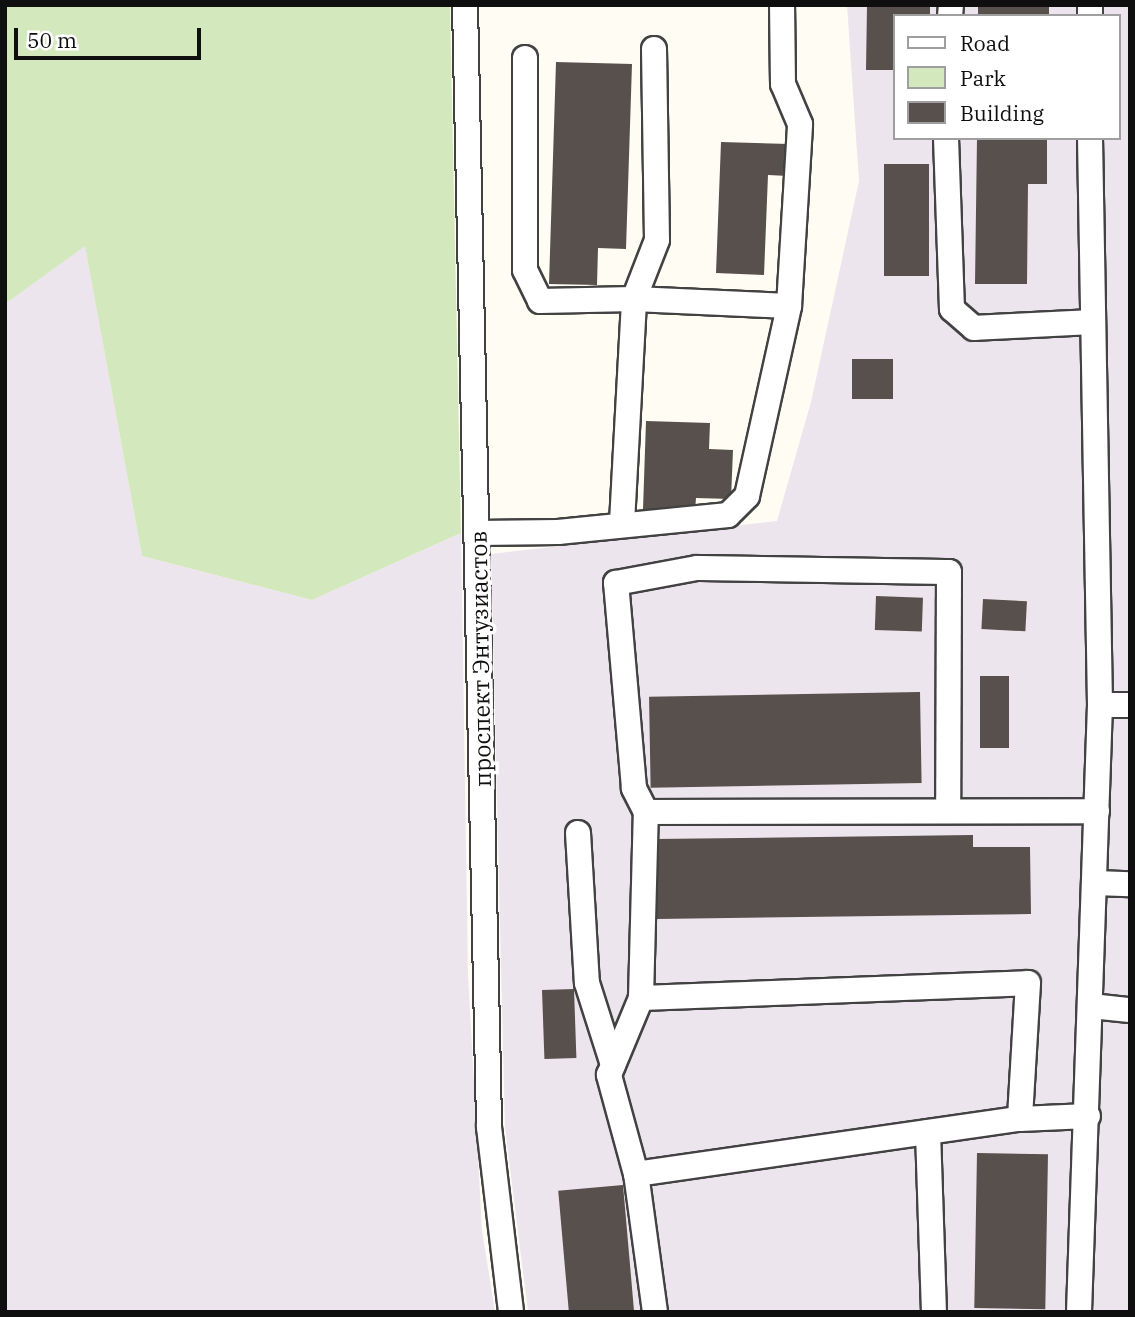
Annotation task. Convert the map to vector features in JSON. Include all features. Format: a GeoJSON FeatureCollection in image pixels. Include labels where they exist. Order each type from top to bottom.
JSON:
{"type":"FeatureCollection","features":[{"type":"Feature","properties":{"kind":"street","name":"проспект Энтузиастов"},"geometry":{"type":"LineString","coordinates":[[465,5],[489,1127],[511,1312]]}},
{"type":"Feature","properties":{"kind":"street"},"geometry":{"type":"LineString","coordinates":[[478,533],[558,532],[622,523],[728,515],[747,496],[789,306],[800,124],[783,83],[782,5]]}},
{"type":"Feature","properties":{"kind":"street"},"geometry":{"type":"LineString","coordinates":[[622,523],[634,299],[657,240],[654,49]]}},
{"type":"Feature","properties":{"kind":"street"},"geometry":{"type":"LineString","coordinates":[[525,58],[525,270],[540,301],[634,299],[789,306]]}},
{"type":"Feature","properties":{"kind":"street"},"geometry":{"type":"LineString","coordinates":[[946,140],[951,309],[974,328],[1091,321]]}},
{"type":"Feature","properties":{"kind":"street"},"geometry":{"type":"LineString","coordinates":[[1079,1312],[1088,1116],[1100,705],[1091,321],[1090,140]]}},
{"type":"Feature","properties":{"kind":"street"},"geometry":{"type":"LineString","coordinates":[[654,1312],[636,1174],[609,1075],[641,998],[646,812],[634,788],[616,583],[697,568],[949,572],[948,808]]}},
{"type":"Feature","properties":{"kind":"street"},"geometry":{"type":"LineString","coordinates":[[1100,705],[1130,705]]}},
{"type":"Feature","properties":{"kind":"street"},"geometry":{"type":"LineString","coordinates":[[646,812],[948,808],[1097,811]]}},
{"type":"Feature","properties":{"kind":"street"},"geometry":{"type":"LineString","coordinates":[[578,833],[587,983],[613,1065]]}},
{"type":"Feature","properties":{"kind":"street"},"geometry":{"type":"LineString","coordinates":[[1095,883],[1130,884]]}},
{"type":"Feature","properties":{"kind":"street"},"geometry":{"type":"LineString","coordinates":[[641,998],[1028,983],[1020,1119]]}},
{"type":"Feature","properties":{"kind":"street"},"geometry":{"type":"LineString","coordinates":[[1091,1006],[1130,1010]]}},
{"type":"Feature","properties":{"kind":"street"},"geometry":{"type":"LineString","coordinates":[[636,1174],[1020,1119],[1088,1116]]}},
{"type":"Feature","properties":{"kind":"street"},"geometry":{"type":"LineString","coordinates":[[928,1132],[934,1312]]}},
{"type":"Feature","properties":{"kind":"shaded area"},"geometry":{"type":"Polygon","coordinates":[[[847,5],[1130,5],[1130,1312],[528,1312],[505,1128],[491,554],[777,521],[811,402],[859,181],[847,5]]]}},
{"type":"Feature","properties":{"kind":"shaded area"},"geometry":{"type":"Polygon","coordinates":[[[85,245],[142,556],[312,600],[461,533],[468,975],[482,1230],[495,1312],[5,1312],[5,304],[85,245]]]}},
{"type":"Feature","properties":{"kind":"green space"},"geometry":{"type":"Polygon","coordinates":[[[5,5],[450,5],[461,533],[312,600],[142,556],[85,246],[5,304],[5,5]]]}},
{"type":"Feature","properties":{"kind":"building"},"geometry":{"type":"Polygon","coordinates":[[[867,5],[930,5],[930,14],[894,14],[894,70],[866,70],[867,5]]]}},
{"type":"Feature","properties":{"kind":"building"},"geometry":{"type":"Polygon","coordinates":[[[978,5],[1049,5],[1049,14],[978,14],[978,5]]]}},
{"type":"Feature","properties":{"kind":"building"},"geometry":{"type":"Polygon","coordinates":[[[556,62],[632,64],[626,249],[598,248],[597,285],[549,284],[556,62]]]}},
{"type":"Feature","properties":{"kind":"building"},"geometry":{"type":"Polygon","coordinates":[[[977,140],[1047,140],[1047,184],[1028,184],[1027,284],[975,284],[977,140]]]}},
{"type":"Feature","properties":{"kind":"building"},"geometry":{"type":"Polygon","coordinates":[[[721,142],[789,144],[788,176],[768,175],[764,275],[716,273],[721,142]]]}},
{"type":"Feature","properties":{"kind":"building"},"geometry":{"type":"Polygon","coordinates":[[[884,164],[929,164],[929,276],[884,276],[884,164]]]}},
{"type":"Feature","properties":{"kind":"building"},"geometry":{"type":"Polygon","coordinates":[[[852,359],[893,359],[893,399],[852,399],[852,359]]]}},
{"type":"Feature","properties":{"kind":"building"},"geometry":{"type":"Polygon","coordinates":[[[646,421],[710,423],[709,449],[733,450],[731,499],[696,498],[695,511],[643,509],[646,421]]]}},
{"type":"Feature","properties":{"kind":"building"},"geometry":{"type":"Polygon","coordinates":[[[876,596],[923,598],[922,632],[875,630],[876,596]]]}},
{"type":"Feature","properties":{"kind":"building"},"geometry":{"type":"Polygon","coordinates":[[[983,599],[1027,601],[1025,631],[981,629],[983,599]]]}},
{"type":"Feature","properties":{"kind":"building"},"geometry":{"type":"Polygon","coordinates":[[[980,676],[1009,676],[1009,748],[980,748],[980,676]]]}},
{"type":"Feature","properties":{"kind":"building"},"geometry":{"type":"Polygon","coordinates":[[[920,692],[922,783],[651,788],[649,697],[920,692]]]}},
{"type":"Feature","properties":{"kind":"building"},"geometry":{"type":"Polygon","coordinates":[[[973,835],[973,847],[1030,847],[1031,914],[657,919],[656,839],[973,835]]]}},
{"type":"Feature","properties":{"kind":"building"},"geometry":{"type":"Polygon","coordinates":[[[574,989],[576,1058],[544,1059],[542,990],[574,989]]]}},
{"type":"Feature","properties":{"kind":"building"},"geometry":{"type":"Polygon","coordinates":[[[977,1153],[1048,1154],[1045,1309],[974,1308],[977,1153]]]}},
{"type":"Feature","properties":{"kind":"building"},"geometry":{"type":"Polygon","coordinates":[[[623,1185],[634,1312],[569,1312],[558,1191],[623,1185]]]}}]}
